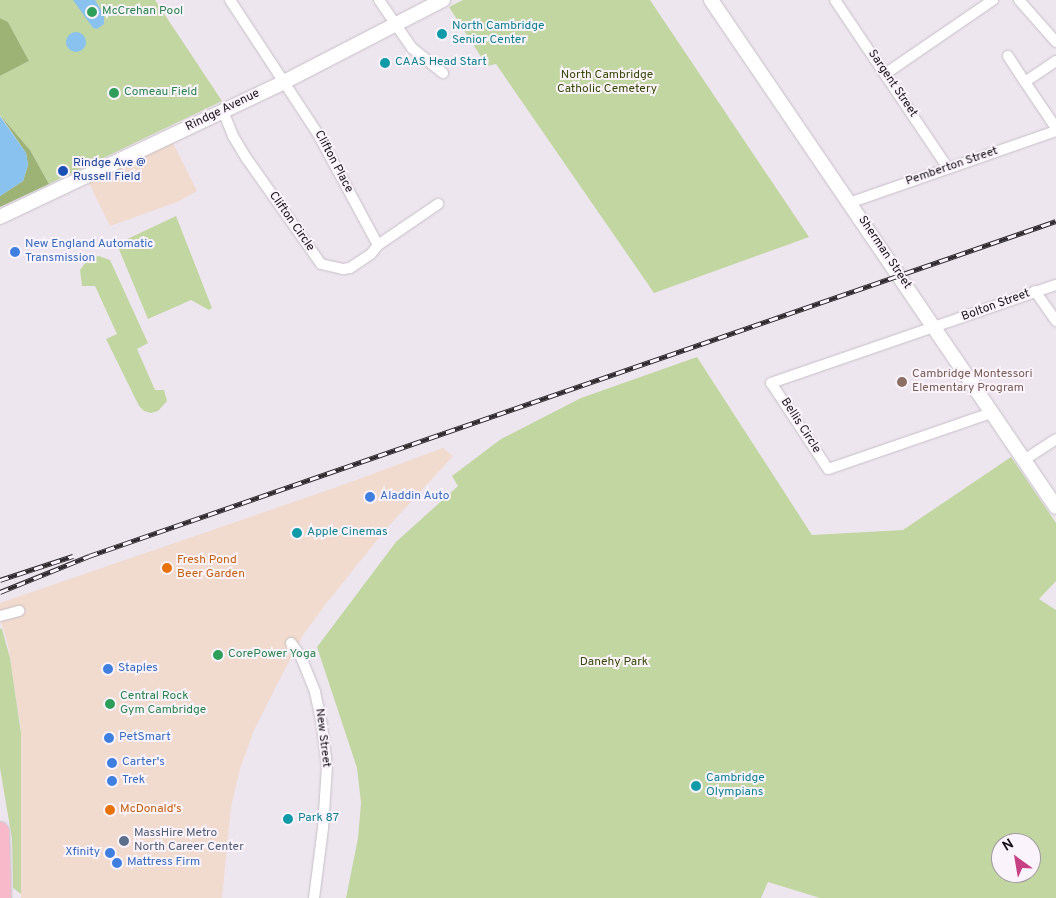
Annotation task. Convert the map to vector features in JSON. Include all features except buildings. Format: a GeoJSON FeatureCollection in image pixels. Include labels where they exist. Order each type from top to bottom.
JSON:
{"type":"FeatureCollection","features":[{"type":"Feature","properties":{"kind":"highway"},"geometry":{"type":"LineString","coordinates":[[0,831],[2,898]]}},
{"type":"Feature","properties":{"kind":"street","name":"Clifton Place"},"geometry":{"type":"LineString","coordinates":[[230,0],[332,157],[378,245]]}},
{"type":"Feature","properties":{"kind":"street"},"geometry":{"type":"LineString","coordinates":[[379,0],[419,55],[443,74]]}},
{"type":"Feature","properties":{"kind":"street","name":"Rindge Avenue"},"geometry":{"type":"LineString","coordinates":[[0,217],[284,82],[443,0]]}},
{"type":"Feature","properties":{"kind":"street","name":"Sherman Street"},"geometry":{"type":"LineString","coordinates":[[711,0],[1056,507]]}},
{"type":"Feature","properties":{"kind":"street","name":"Sargent Street"},"geometry":{"type":"LineString","coordinates":[[835,0],[948,168]]}},
{"type":"Feature","properties":{"kind":"street"},"geometry":{"type":"LineString","coordinates":[[885,74],[994,0]]}},
{"type":"Feature","properties":{"kind":"street"},"geometry":{"type":"LineString","coordinates":[[1019,0],[1056,42]]}},
{"type":"Feature","properties":{"kind":"street"},"geometry":{"type":"LineString","coordinates":[[1008,56],[1056,130]]}},
{"type":"Feature","properties":{"kind":"street"},"geometry":{"type":"LineString","coordinates":[[1025,82],[1056,61]]}},
{"type":"Feature","properties":{"kind":"street","name":"Clifton Circle"},"geometry":{"type":"LineString","coordinates":[[222,111],[233,136],[247,159],[321,264],[343,269],[350,268],[371,254],[378,245],[438,204]]}},
{"type":"Feature","properties":{"kind":"street","name":"Pemberton Street"},"geometry":{"type":"LineString","coordinates":[[849,202],[1056,130]]}},
{"type":"Feature","properties":{"kind":"street","name":"Bolton Street"},"geometry":{"type":"LineString","coordinates":[[936,328],[1056,285]]}},
{"type":"Feature","properties":{"kind":"street"},"geometry":{"type":"LineString","coordinates":[[1035,291],[1056,321]]}},
{"type":"Feature","properties":{"kind":"street","name":"Bellis Circle"},"geometry":{"type":"LineString","coordinates":[[936,328],[771,384],[828,469],[991,413]]}},
{"type":"Feature","properties":{"kind":"street"},"geometry":{"type":"LineString","coordinates":[[1024,460],[1056,439]]}},
{"type":"Feature","properties":{"kind":"street"},"geometry":{"type":"LineString","coordinates":[[0,616],[19,611]]}},
{"type":"Feature","properties":{"kind":"street","name":"New Street"},"geometry":{"type":"LineString","coordinates":[[291,643],[301,657],[315,692],[327,766],[323,828],[314,898]]}},
{"type":"Feature","properties":{"kind":"shaded area"},"geometry":{"type":"Polygon","coordinates":[[[172,141],[197,191],[177,202],[110,226],[89,183],[172,141]]]}},
{"type":"Feature","properties":{"kind":"shaded area"},"geometry":{"type":"Polygon","coordinates":[[[443,448],[453,456],[386,529],[303,635],[254,730],[240,769],[231,807],[222,898],[21,898],[21,729],[8,645],[0,619],[0,603],[337,487],[443,448]]]}},
{"type":"Feature","properties":{"kind":"green space"},"geometry":{"type":"Polygon","coordinates":[[[0,0],[155,0],[222,101],[49,184],[30,150],[0,115],[0,76],[29,61],[8,22],[0,18],[0,0]]]}},
{"type":"Feature","properties":{"kind":"green space","name":"North Cambridge Catholic Cemetery"},"geometry":{"type":"Polygon","coordinates":[[[463,0],[650,0],[809,237],[654,293],[496,64],[487,66],[449,7],[463,0]]]}},
{"type":"Feature","properties":{"kind":"green space"},"geometry":{"type":"Polygon","coordinates":[[[0,18],[8,22],[29,61],[0,76],[0,18]]]}},
{"type":"Feature","properties":{"kind":"green space"},"geometry":{"type":"Polygon","coordinates":[[[0,115],[30,150],[49,184],[0,207],[0,196],[23,181],[28,165],[26,153],[0,115]]]}},
{"type":"Feature","properties":{"kind":"green space"},"geometry":{"type":"Polygon","coordinates":[[[176,216],[212,308],[209,310],[191,300],[148,319],[118,247],[121,242],[176,216]]]}},
{"type":"Feature","properties":{"kind":"green space"},"geometry":{"type":"Polygon","coordinates":[[[99,256],[110,260],[148,343],[137,349],[155,390],[164,390],[167,401],[158,411],[151,413],[144,411],[139,406],[106,339],[117,334],[95,286],[82,286],[80,270],[89,258],[99,256]]]}},
{"type":"Feature","properties":{"kind":"green space","name":"Danehy Park"},"geometry":{"type":"Polygon","coordinates":[[[697,357],[812,535],[903,530],[1011,457],[1056,523],[1056,581],[1039,599],[1056,610],[1056,898],[820,898],[768,882],[761,898],[346,898],[358,838],[361,803],[357,768],[317,647],[396,542],[458,486],[452,476],[501,439],[581,398],[697,357]]]}},
{"type":"Feature","properties":{"kind":"green space"},"geometry":{"type":"Polygon","coordinates":[[[0,628],[2,629],[10,658],[21,733],[21,894],[13,888],[12,839],[0,768],[0,628]]]}},
{"type":"Feature","properties":{"kind":"water","name":"McCrehan Pool"},"geometry":{"type":"Polygon","coordinates":[[[73,0],[95,0],[104,15],[104,24],[97,29],[93,28],[73,0]]]}},
{"type":"Feature","properties":{"kind":"water"},"geometry":{"type":"Polygon","coordinates":[[[76,32],[83,35],[86,42],[83,49],[76,52],[69,49],[66,42],[69,35],[76,32]]]}},
{"type":"Feature","properties":{"kind":"water"},"geometry":{"type":"Polygon","coordinates":[[[0,116],[26,153],[28,165],[23,181],[0,196],[0,116]]]}},
{"type":"Feature","properties":{"kind":"railway"},"geometry":{"type":"LineString","coordinates":[[0,592],[89,556],[1056,221]]}},
{"type":"Feature","properties":{"kind":"railway"},"geometry":{"type":"LineString","coordinates":[[0,580],[73,556]]}},
{"type":"Feature","properties":{"kind":"place","name":"McCrehan Pool"},"geometry":{"type":"Point","coordinates":[92,12]}},
{"type":"Feature","properties":{"kind":"place","name":"North Cambridge Senior Center"},"geometry":{"type":"Point","coordinates":[442,34]}},
{"type":"Feature","properties":{"kind":"place","name":"CAAS Head Start"},"geometry":{"type":"Point","coordinates":[385,63]}},
{"type":"Feature","properties":{"kind":"place","name":"Comeau Field"},"geometry":{"type":"Point","coordinates":[114,93]}},
{"type":"Feature","properties":{"kind":"place","name":"Rindge Ave @ Russell Field"},"geometry":{"type":"Point","coordinates":[63,171]}},
{"type":"Feature","properties":{"kind":"place","name":"New England Automatic Transmission"},"geometry":{"type":"Point","coordinates":[15,252]}},
{"type":"Feature","properties":{"kind":"place","name":"Cambridge Montessori Elementary Program"},"geometry":{"type":"Point","coordinates":[902,382]}},
{"type":"Feature","properties":{"kind":"place","name":"Aladdin Auto"},"geometry":{"type":"Point","coordinates":[370,497]}},
{"type":"Feature","properties":{"kind":"place","name":"Apple Cinemas"},"geometry":{"type":"Point","coordinates":[297,533]}},
{"type":"Feature","properties":{"kind":"place","name":"Fresh Pond Beer Garden"},"geometry":{"type":"Point","coordinates":[167,568]}},
{"type":"Feature","properties":{"kind":"place","name":"CorePower Yoga"},"geometry":{"type":"Point","coordinates":[218,655]}},
{"type":"Feature","properties":{"kind":"place","name":"Staples"},"geometry":{"type":"Point","coordinates":[108,669]}},
{"type":"Feature","properties":{"kind":"place","name":"Central Rock Gym Cambridge"},"geometry":{"type":"Point","coordinates":[110,704]}},
{"type":"Feature","properties":{"kind":"place","name":"PetSmart"},"geometry":{"type":"Point","coordinates":[109,738]}},
{"type":"Feature","properties":{"kind":"place","name":"Carter's"},"geometry":{"type":"Point","coordinates":[112,763]}},
{"type":"Feature","properties":{"kind":"place","name":"Trek"},"geometry":{"type":"Point","coordinates":[112,781]}},
{"type":"Feature","properties":{"kind":"place","name":"Cambridge Olympians"},"geometry":{"type":"Point","coordinates":[696,786]}},
{"type":"Feature","properties":{"kind":"place","name":"McDonald's"},"geometry":{"type":"Point","coordinates":[110,810]}},
{"type":"Feature","properties":{"kind":"place","name":"Park 87"},"geometry":{"type":"Point","coordinates":[288,819]}},
{"type":"Feature","properties":{"kind":"place","name":"MassHire Metro North Career Center"},"geometry":{"type":"Point","coordinates":[124,841]}},
{"type":"Feature","properties":{"kind":"place","name":"Xfinity"},"geometry":{"type":"Point","coordinates":[110,853]}},
{"type":"Feature","properties":{"kind":"place","name":"Mattress Firm"},"geometry":{"type":"Point","coordinates":[117,863]}}]}
